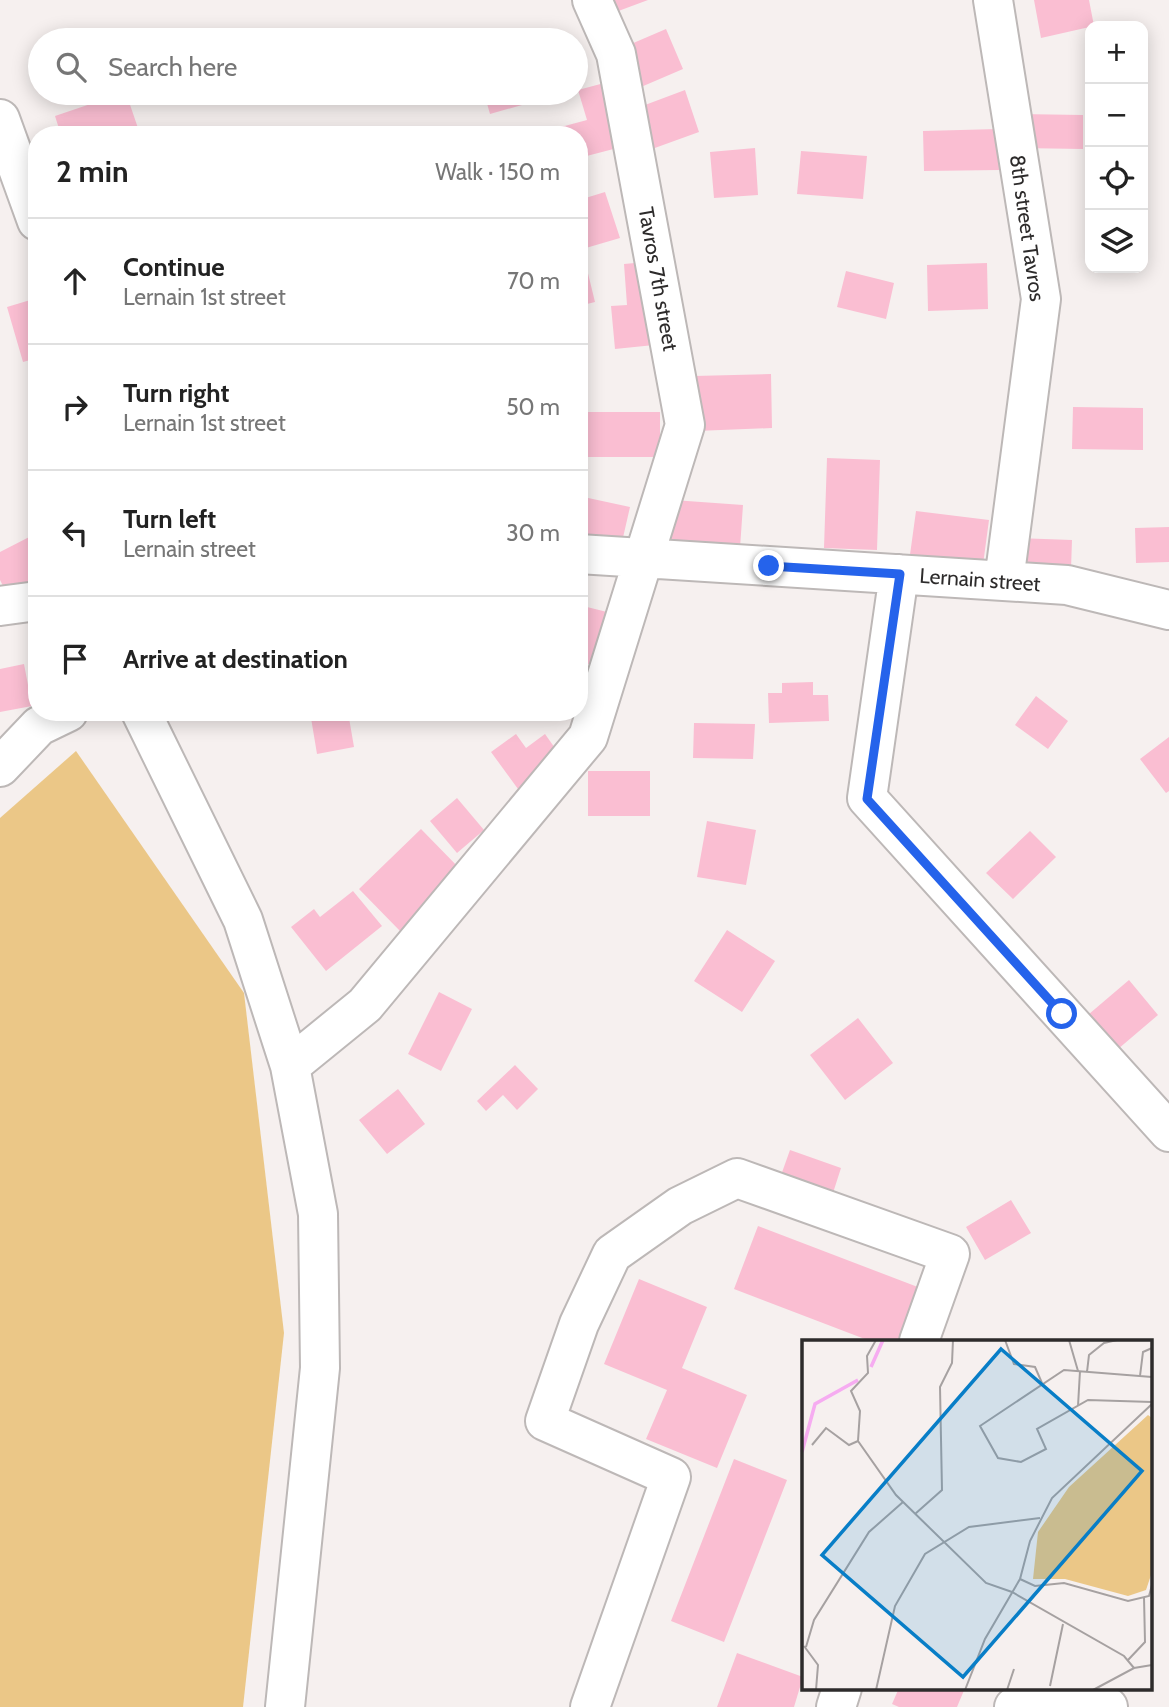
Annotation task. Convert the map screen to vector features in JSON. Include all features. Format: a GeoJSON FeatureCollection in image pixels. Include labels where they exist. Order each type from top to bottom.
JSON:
{"type":"FeatureCollection","features":[{"type":"Feature","properties":{"kind":"street","name":"Tavros 7th street"},"geometry":{"type":"LineString","coordinates":[[290,1066],[365,1005],[588,737],[685,425],[616,54],[592,0]]}},
{"type":"Feature","properties":{"kind":"street","name":"8th street Tavros"},"geometry":{"type":"LineString","coordinates":[[993,0],[1041,299],[1004,581]]}},
{"type":"Feature","properties":{"kind":"street"},"geometry":{"type":"LineString","coordinates":[[0,119],[28,196]]}},
{"type":"Feature","properties":{"kind":"street","name":"Lernain street"},"geometry":{"type":"LineString","coordinates":[[588,554],[1067,585],[1169,610]]}},
{"type":"Feature","properties":{"kind":"street"},"geometry":{"type":"LineString","coordinates":[[900,574],[867,799],[1169,1132]]}},
{"type":"Feature","properties":{"kind":"street"},"geometry":{"type":"LineString","coordinates":[[0,606],[28,602]]}},
{"type":"Feature","properties":{"kind":"street"},"geometry":{"type":"LineString","coordinates":[[0,767],[39,726],[49,721]]}},
{"type":"Feature","properties":{"kind":"street"},"geometry":{"type":"LineString","coordinates":[[145,721],[243,920],[290,1066],[318,1214],[320,1368],[285,1707]]}},
{"type":"Feature","properties":{"kind":"street"},"geometry":{"type":"LineString","coordinates":[[590,1707],[671,1477],[545,1421],[579,1324],[612,1254],[680,1206],[737,1178],[950,1254],[919,1340]]}},
{"type":"Feature","properties":{"kind":"street"},"geometry":{"type":"LineString","coordinates":[[836,1707],[841,1690]]}},
{"type":"Feature","properties":{"kind":"street"},"geometry":{"type":"LineString","coordinates":[[1014,1707],[1044,1690]]}},
{"type":"Feature","properties":{"kind":"street"},"geometry":{"type":"LineString","coordinates":[[1053,1690],[1108,1707]]}},
{"type":"Feature","properties":{"kind":"shaded area"},"geometry":{"type":"Polygon","coordinates":[[[76,751],[244,993],[284,1333],[243,1707],[0,1707],[0,818],[76,751]]]}},
{"type":"Feature","properties":{"kind":"building"},"geometry":{"type":"Polygon","coordinates":[[[599,0],[648,0],[605,16],[599,0]]]}},
{"type":"Feature","properties":{"kind":"building"},"geometry":{"type":"Polygon","coordinates":[[[1034,0],[1089,0],[1093,21],[1085,21],[1085,28],[1041,38],[1034,0]]]}},
{"type":"Feature","properties":{"kind":"building"},"geometry":{"type":"Polygon","coordinates":[[[666,29],[683,69],[634,90],[617,50],[666,29]]]}},
{"type":"Feature","properties":{"kind":"building"},"geometry":{"type":"Polygon","coordinates":[[[608,82],[625,146],[588,156],[588,126],[565,126],[587,120],[582,105],[588,105],[588,87],[608,82]]]}},
{"type":"Feature","properties":{"kind":"building"},"geometry":{"type":"Polygon","coordinates":[[[685,90],[699,132],[652,149],[637,108],[685,90]]]}},
{"type":"Feature","properties":{"kind":"building"},"geometry":{"type":"Polygon","coordinates":[[[88,105],[130,105],[137,126],[58,126],[55,116],[88,105]]]}},
{"type":"Feature","properties":{"kind":"building"},"geometry":{"type":"Polygon","coordinates":[[[487,105],[522,105],[490,114],[487,105]]]}},
{"type":"Feature","properties":{"kind":"building"},"geometry":{"type":"Polygon","coordinates":[[[1019,114],[1083,115],[1083,149],[1019,148],[1019,114]]]}},
{"type":"Feature","properties":{"kind":"building"},"geometry":{"type":"Polygon","coordinates":[[[998,129],[999,170],[924,171],[923,131],[998,129]]]}},
{"type":"Feature","properties":{"kind":"building"},"geometry":{"type":"Polygon","coordinates":[[[755,148],[758,195],[714,198],[710,152],[755,148]]]}},
{"type":"Feature","properties":{"kind":"building"},"geometry":{"type":"Polygon","coordinates":[[[801,151],[867,156],[863,199],[797,194],[801,151]]]}},
{"type":"Feature","properties":{"kind":"building"},"geometry":{"type":"Polygon","coordinates":[[[605,192],[620,238],[588,247],[588,197],[605,192]]]}},
{"type":"Feature","properties":{"kind":"building"},"geometry":{"type":"Polygon","coordinates":[[[646,262],[654,345],[615,349],[611,306],[627,305],[624,264],[646,262]]]}},
{"type":"Feature","properties":{"kind":"building"},"geometry":{"type":"Polygon","coordinates":[[[987,263],[988,309],[928,311],[927,265],[987,263]]]}},
{"type":"Feature","properties":{"kind":"building"},"geometry":{"type":"Polygon","coordinates":[[[846,271],[894,283],[886,319],[837,307],[846,271]]]}},
{"type":"Feature","properties":{"kind":"building"},"geometry":{"type":"Polygon","coordinates":[[[588,273],[595,302],[588,304],[588,273]]]}},
{"type":"Feature","properties":{"kind":"building"},"geometry":{"type":"Polygon","coordinates":[[[28,301],[28,361],[23,362],[7,307],[28,301]]]}},
{"type":"Feature","properties":{"kind":"building"},"geometry":{"type":"Polygon","coordinates":[[[771,374],[772,428],[696,431],[694,376],[771,374]]]}},
{"type":"Feature","properties":{"kind":"building"},"geometry":{"type":"Polygon","coordinates":[[[1073,407],[1143,408],[1143,450],[1072,449],[1073,407]]]}},
{"type":"Feature","properties":{"kind":"building"},"geometry":{"type":"Polygon","coordinates":[[[588,412],[660,412],[660,457],[588,457],[588,412]]]}},
{"type":"Feature","properties":{"kind":"building"},"geometry":{"type":"Polygon","coordinates":[[[827,458],[880,460],[877,550],[824,548],[827,458]]]}},
{"type":"Feature","properties":{"kind":"building"},"geometry":{"type":"Polygon","coordinates":[[[588,498],[630,507],[622,542],[588,534],[588,498]]]}},
{"type":"Feature","properties":{"kind":"building"},"geometry":{"type":"Polygon","coordinates":[[[673,500],[743,505],[740,548],[670,543],[673,500]]]}},
{"type":"Feature","properties":{"kind":"building"},"geometry":{"type":"Polygon","coordinates":[[[916,511],[989,520],[982,572],[909,562],[916,511]]]}},
{"type":"Feature","properties":{"kind":"building"},"geometry":{"type":"Polygon","coordinates":[[[1169,527],[1169,562],[1136,563],[1135,528],[1169,527]]]}},
{"type":"Feature","properties":{"kind":"building"},"geometry":{"type":"Polygon","coordinates":[[[28,538],[28,586],[8,596],[0,580],[0,552],[28,538]]]}},
{"type":"Feature","properties":{"kind":"building"},"geometry":{"type":"Polygon","coordinates":[[[1013,538],[1072,540],[1071,569],[1013,567],[1013,538]]]}},
{"type":"Feature","properties":{"kind":"building"},"geometry":{"type":"Polygon","coordinates":[[[588,607],[611,613],[598,666],[588,664],[588,607]]]}},
{"type":"Feature","properties":{"kind":"building"},"geometry":{"type":"Polygon","coordinates":[[[24,664],[28,707],[0,712],[0,669],[24,664]]]}},
{"type":"Feature","properties":{"kind":"building"},"geometry":{"type":"Polygon","coordinates":[[[813,682],[813,695],[828,695],[829,721],[769,723],[768,693],[782,693],[782,683],[813,682]]]}},
{"type":"Feature","properties":{"kind":"building"},"geometry":{"type":"Polygon","coordinates":[[[1036,696],[1068,721],[1048,749],[1015,725],[1036,696]]]}},
{"type":"Feature","properties":{"kind":"building"},"geometry":{"type":"Polygon","coordinates":[[[312,721],[350,721],[354,747],[317,754],[312,721]]]}},
{"type":"Feature","properties":{"kind":"building"},"geometry":{"type":"Polygon","coordinates":[[[694,723],[755,724],[753,759],[693,758],[694,723]]]}},
{"type":"Feature","properties":{"kind":"building"},"geometry":{"type":"Polygon","coordinates":[[[516,734],[526,748],[545,734],[562,758],[518,789],[491,752],[516,734]]]}},
{"type":"Feature","properties":{"kind":"building"},"geometry":{"type":"Polygon","coordinates":[[[1169,737],[1169,791],[1166,793],[1140,759],[1169,737]]]}},
{"type":"Feature","properties":{"kind":"building"},"geometry":{"type":"Polygon","coordinates":[[[588,771],[650,771],[650,816],[588,816],[588,771]]]}},
{"type":"Feature","properties":{"kind":"building"},"geometry":{"type":"Polygon","coordinates":[[[457,798],[484,830],[457,853],[430,821],[457,798]]]}},
{"type":"Feature","properties":{"kind":"building"},"geometry":{"type":"Polygon","coordinates":[[[707,821],[756,830],[746,885],[697,877],[707,821]]]}},
{"type":"Feature","properties":{"kind":"building"},"geometry":{"type":"Polygon","coordinates":[[[421,829],[463,872],[400,931],[359,889],[421,829]]]}},
{"type":"Feature","properties":{"kind":"building"},"geometry":{"type":"Polygon","coordinates":[[[1030,831],[1056,857],[1013,899],[986,873],[1030,831]]]}},
{"type":"Feature","properties":{"kind":"building"},"geometry":{"type":"Polygon","coordinates":[[[353,891],[382,926],[326,971],[291,927],[314,909],[320,917],[353,891]]]}},
{"type":"Feature","properties":{"kind":"building"},"geometry":{"type":"Polygon","coordinates":[[[727,930],[775,961],[742,1012],[694,981],[727,930]]]}},
{"type":"Feature","properties":{"kind":"building"},"geometry":{"type":"Polygon","coordinates":[[[1129,980],[1158,1015],[1111,1055],[1082,1020],[1129,980]]]}},
{"type":"Feature","properties":{"kind":"building"},"geometry":{"type":"Polygon","coordinates":[[[439,992],[472,1009],[441,1071],[408,1054],[439,992]]]}},
{"type":"Feature","properties":{"kind":"building"},"geometry":{"type":"Polygon","coordinates":[[[858,1018],[893,1063],[845,1100],[810,1055],[858,1018]]]}},
{"type":"Feature","properties":{"kind":"building"},"geometry":{"type":"Polygon","coordinates":[[[515,1065],[538,1089],[517,1110],[503,1095],[486,1111],[477,1101],[515,1065]]]}},
{"type":"Feature","properties":{"kind":"building"},"geometry":{"type":"Polygon","coordinates":[[[398,1089],[425,1124],[387,1154],[359,1120],[398,1089]]]}},
{"type":"Feature","properties":{"kind":"building"},"geometry":{"type":"Polygon","coordinates":[[[790,1150],[841,1168],[832,1196],[780,1178],[790,1150]]]}},
{"type":"Feature","properties":{"kind":"building"},"geometry":{"type":"Polygon","coordinates":[[[1011,1200],[1031,1233],[985,1260],[966,1227],[1011,1200]]]}},
{"type":"Feature","properties":{"kind":"building"},"geometry":{"type":"Polygon","coordinates":[[[758,1226],[923,1289],[904,1340],[867,1340],[734,1289],[758,1226]]]}},
{"type":"Feature","properties":{"kind":"building"},"geometry":{"type":"Polygon","coordinates":[[[639,1279],[707,1307],[682,1368],[747,1395],[717,1468],[646,1439],[667,1390],[604,1364],[639,1279]]]}},
{"type":"Feature","properties":{"kind":"building"},"geometry":{"type":"Polygon","coordinates":[[[734,1459],[787,1480],[724,1642],[671,1621],[734,1459]]]}},
{"type":"Feature","properties":{"kind":"building"},"geometry":{"type":"Polygon","coordinates":[[[737,1653],[802,1677],[794,1707],[717,1707],[737,1653]]]}},
{"type":"Feature","properties":{"kind":"building"},"geometry":{"type":"Polygon","coordinates":[[[898,1690],[964,1690],[957,1707],[899,1707],[892,1704],[898,1690]]]}},
{"type":"Feature","properties":{"kind":"route"},"geometry":{"type":"LineString","coordinates":[[769,566],[900,574],[867,799],[1062,1014]]}}]}
